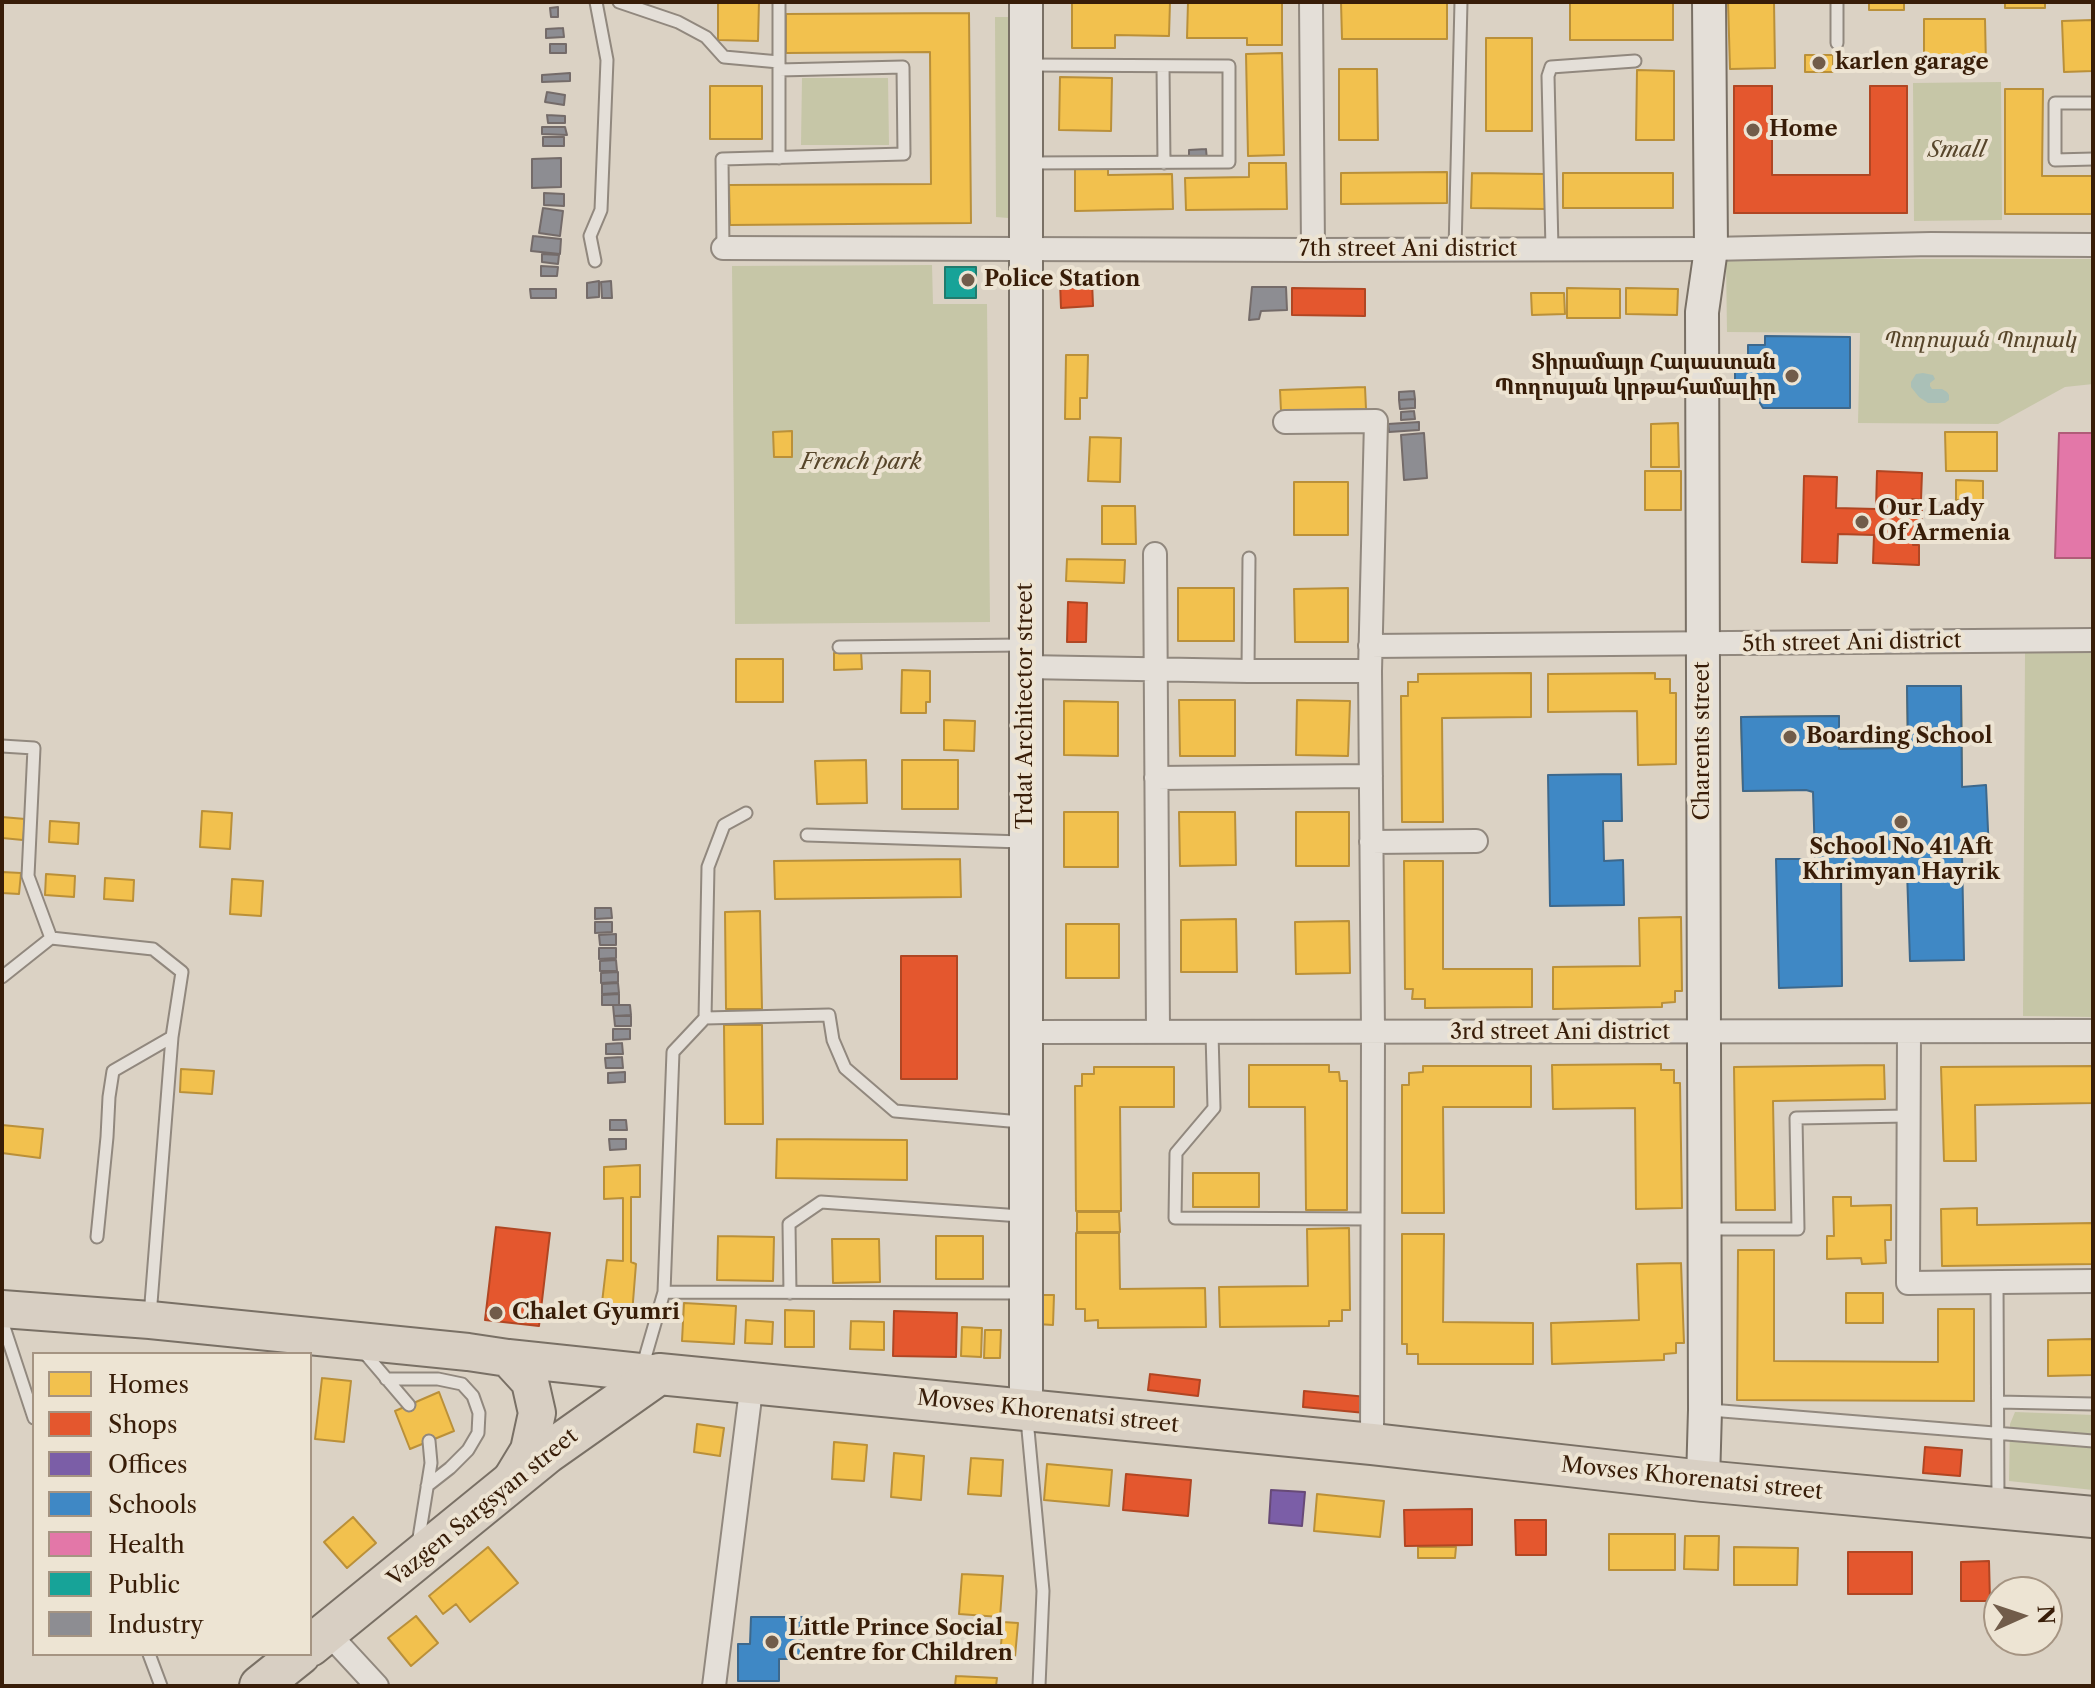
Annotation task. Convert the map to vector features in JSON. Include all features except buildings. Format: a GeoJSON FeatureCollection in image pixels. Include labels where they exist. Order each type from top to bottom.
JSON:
{"type":"FeatureCollection","features":[{"type":"Feature","properties":{"kind":"highway","name":"Movses Khorenatsi street"},"geometry":{"type":"LineString","coordinates":[[650,1373],[1372,1444],[1703,1481],[2093,1517]]}},
{"type":"Feature","properties":{"kind":"highway","name":"Vazgen Sargsyan street"},"geometry":{"type":"LineString","coordinates":[[313,1644],[650,1373]]}},
{"type":"Feature","properties":{"kind":"highway","name":"Vazgen Sargsyan street"},"geometry":{"type":"LineString","coordinates":[[260,1686],[298,1656]]}},
{"type":"Feature","properties":{"kind":"main road","name":"Movses Khorenatsi street"},"geometry":{"type":"LineString","coordinates":[[2,1309],[354,1340],[650,1373]]}},
{"type":"Feature","properties":{"kind":"main road"},"geometry":{"type":"LineString","coordinates":[[506,1488],[529,1450],[537,1413],[530,1382],[508,1358]]}},
{"type":"Feature","properties":{"kind":"street","name":"Trdat Architector street"},"geometry":{"type":"LineString","coordinates":[[1026,2],[1026,1410]]}},
{"type":"Feature","properties":{"kind":"street"},"geometry":{"type":"LineString","coordinates":[[1311,2],[1313,250]]}},
{"type":"Feature","properties":{"kind":"street","name":"Charents street"},"geometry":{"type":"LineString","coordinates":[[1703,1481],[1702,312],[1711,249],[1709,2]]}},
{"type":"Feature","properties":{"kind":"street","name":"7th street Ani district"},"geometry":{"type":"LineString","coordinates":[[723,248],[1455,250],[2093,245]]}},
{"type":"Feature","properties":{"kind":"street"},"geometry":{"type":"LineString","coordinates":[[1285,422],[1376,421],[1370,646],[1372,1444]]}},
{"type":"Feature","properties":{"kind":"street"},"geometry":{"type":"LineString","coordinates":[[1155,554],[1158,1032]]}},
{"type":"Feature","properties":{"kind":"street","name":"5th street Ani district"},"geometry":{"type":"LineString","coordinates":[[1370,646],[2093,640]]}},
{"type":"Feature","properties":{"kind":"street"},"geometry":{"type":"LineString","coordinates":[[1026,656],[1156,668],[1370,671]]}},
{"type":"Feature","properties":{"kind":"street"},"geometry":{"type":"LineString","coordinates":[[1156,778],[1371,776]]}},
{"type":"Feature","properties":{"kind":"street"},"geometry":{"type":"LineString","coordinates":[[1371,842],[1476,841]]}},
{"type":"Feature","properties":{"kind":"street","name":"3rd street Ani district"},"geometry":{"type":"LineString","coordinates":[[1026,1032],[2093,1031]]}},
{"type":"Feature","properties":{"kind":"street"},"geometry":{"type":"LineString","coordinates":[[1909,1032],[1908,1283],[2093,1281]]}},
{"type":"Feature","properties":{"kind":"street"},"geometry":{"type":"LineString","coordinates":[[714,1686],[752,1382]]}},
{"type":"Feature","properties":{"kind":"street"},"geometry":{"type":"LineString","coordinates":[[313,1644],[377,1686]]}},
{"type":"Feature","properties":{"kind":"lane"},"geometry":{"type":"LineString","coordinates":[[595,261],[590,236],[601,210],[607,60],[596,2]]}},
{"type":"Feature","properties":{"kind":"lane"},"geometry":{"type":"LineString","coordinates":[[619,2],[678,22],[706,37],[724,57],[779,66],[903,67],[904,154],[722,159],[723,248]]}},
{"type":"Feature","properties":{"kind":"lane"},"geometry":{"type":"LineString","coordinates":[[779,2],[779,158]]}},
{"type":"Feature","properties":{"kind":"lane"},"geometry":{"type":"LineString","coordinates":[[1455,250],[1461,2]]}},
{"type":"Feature","properties":{"kind":"lane"},"geometry":{"type":"LineString","coordinates":[[1837,2],[1837,43]]}},
{"type":"Feature","properties":{"kind":"lane"},"geometry":{"type":"LineString","coordinates":[[1552,249],[1548,76],[1551,67],[1635,61]]}},
{"type":"Feature","properties":{"kind":"lane"},"geometry":{"type":"LineString","coordinates":[[1026,65],[1229,66],[1229,162],[1026,163]]}},
{"type":"Feature","properties":{"kind":"lane"},"geometry":{"type":"LineString","coordinates":[[1163,66],[1164,163]]}},
{"type":"Feature","properties":{"kind":"lane"},"geometry":{"type":"LineString","coordinates":[[2093,103],[2055,103],[2055,160],[2093,159]]}},
{"type":"Feature","properties":{"kind":"lane"},"geometry":{"type":"LineString","coordinates":[[1248,671],[1249,558]]}},
{"type":"Feature","properties":{"kind":"lane"},"geometry":{"type":"LineString","coordinates":[[839,647],[1026,656]]}},
{"type":"Feature","properties":{"kind":"lane"},"geometry":{"type":"LineString","coordinates":[[2,746],[34,748],[28,876],[51,938]]}},
{"type":"Feature","properties":{"kind":"lane"},"geometry":{"type":"LineString","coordinates":[[650,1373],[664,1292],[673,1052],[705,1018],[708,867],[724,825],[746,813]]}},
{"type":"Feature","properties":{"kind":"lane"},"geometry":{"type":"LineString","coordinates":[[807,835],[1026,842]]}},
{"type":"Feature","properties":{"kind":"lane"},"geometry":{"type":"LineString","coordinates":[[2,977],[51,938],[153,949],[182,972],[172,1037],[150,1320]]}},
{"type":"Feature","properties":{"kind":"lane"},"geometry":{"type":"LineString","coordinates":[[705,1018],[829,1015],[833,1040],[845,1068],[895,1111],[1026,1122]]}},
{"type":"Feature","properties":{"kind":"lane"},"geometry":{"type":"LineString","coordinates":[[1212,1033],[1214,1108],[1176,1153],[1175,1218],[1372,1219]]}},
{"type":"Feature","properties":{"kind":"lane"},"geometry":{"type":"LineString","coordinates":[[97,1237],[113,1071],[172,1037]]}},
{"type":"Feature","properties":{"kind":"lane"},"geometry":{"type":"LineString","coordinates":[[1703,1229],[1798,1229],[1796,1118],[1908,1116]]}},
{"type":"Feature","properties":{"kind":"lane"},"geometry":{"type":"LineString","coordinates":[[790,1293],[789,1224],[821,1202],[1026,1216]]}},
{"type":"Feature","properties":{"kind":"lane"},"geometry":{"type":"LineString","coordinates":[[1997,1282],[1998,1508]]}},
{"type":"Feature","properties":{"kind":"lane"},"geometry":{"type":"LineString","coordinates":[[664,1292],[1026,1293]]}},
{"type":"Feature","properties":{"kind":"lane"},"geometry":{"type":"LineString","coordinates":[[2,1321],[32,1412]]}},
{"type":"Feature","properties":{"kind":"lane"},"geometry":{"type":"LineString","coordinates":[[354,1340],[409,1405]]}},
{"type":"Feature","properties":{"kind":"lane"},"geometry":{"type":"LineString","coordinates":[[386,1379],[438,1379],[462,1384],[473,1396],[479,1413],[478,1433],[468,1450],[427,1486]]}},
{"type":"Feature","properties":{"kind":"lane"},"geometry":{"type":"LineString","coordinates":[[1998,1402],[2093,1404]]}},
{"type":"Feature","properties":{"kind":"lane"},"geometry":{"type":"LineString","coordinates":[[1026,1410],[1043,1591],[1039,1686]]}},
{"type":"Feature","properties":{"kind":"lane"},"geometry":{"type":"LineString","coordinates":[[1705,1410],[2093,1441]]}},
{"type":"Feature","properties":{"kind":"lane"},"geometry":{"type":"LineString","coordinates":[[415,1562],[431,1463],[429,1441]]}},
{"type":"Feature","properties":{"kind":"lane"},"geometry":{"type":"LineString","coordinates":[[150,1656],[161,1686]]}},
{"type":"Feature","properties":{"kind":"green space"},"geometry":{"type":"Polygon","coordinates":[[[995,17],[1008,17],[1008,218],[996,217],[995,17]]]}},
{"type":"Feature","properties":{"kind":"green space"},"geometry":{"type":"Polygon","coordinates":[[[802,78],[888,78],[889,145],[801,145],[802,78]]]}},
{"type":"Feature","properties":{"kind":"green space","name":"Small"},"geometry":{"type":"Polygon","coordinates":[[[2001,82],[2002,220],[1914,221],[1913,83],[2001,82]]]}},
{"type":"Feature","properties":{"kind":"green space","name":"Պողոսյան Պուրակ"},"geometry":{"type":"Polygon","coordinates":[[[1726,259],[2093,259],[2093,384],[2065,387],[1998,424],[1858,423],[1860,333],[1727,332],[1726,259]]]}},
{"type":"Feature","properties":{"kind":"green space","name":"French park"},"geometry":{"type":"Polygon","coordinates":[[[932,265],[933,304],[987,304],[990,622],[735,624],[732,266],[932,265]]]}},
{"type":"Feature","properties":{"kind":"green space"},"geometry":{"type":"Polygon","coordinates":[[[2025,652],[2093,653],[2093,1017],[2023,1016],[2025,652]]]}},
{"type":"Feature","properties":{"kind":"green space"},"geometry":{"type":"Polygon","coordinates":[[[2015,1412],[2093,1415],[2093,1490],[2009,1481],[2010,1424],[2015,1412]]]}},
{"type":"Feature","properties":{"kind":"shaded area"},"geometry":{"type":"Polygon","coordinates":[[[1916,374],[1933,375],[1935,379],[1930,386],[1947,392],[1949,400],[1945,403],[1928,403],[1919,397],[1911,382],[1916,374]]]}},
{"type":"Feature","properties":{"kind":"place","name":"karlen garage"},"geometry":{"type":"Point","coordinates":[1819,63]}},
{"type":"Feature","properties":{"kind":"place","name":"Home"},"geometry":{"type":"Point","coordinates":[1753,130]}},
{"type":"Feature","properties":{"kind":"place","name":"Police Station"},"geometry":{"type":"Point","coordinates":[968,280]}},
{"type":"Feature","properties":{"kind":"place","name":"Տիրամայր Հայաստան Պողոսյան կրթահամալիր"},"geometry":{"type":"Point","coordinates":[1792,376]}},
{"type":"Feature","properties":{"kind":"place","name":"Our Lady Of Armenia"},"geometry":{"type":"Point","coordinates":[1862,522]}},
{"type":"Feature","properties":{"kind":"place","name":"Boarding School"},"geometry":{"type":"Point","coordinates":[1790,737]}},
{"type":"Feature","properties":{"kind":"place","name":"School No 41 Aft Khrimyan Hayrik"},"geometry":{"type":"Point","coordinates":[1901,822]}},
{"type":"Feature","properties":{"kind":"place","name":"Chalet Gyumri"},"geometry":{"type":"Point","coordinates":[496,1313]}},
{"type":"Feature","properties":{"kind":"place","name":"Little Prince Social Centre for Children"},"geometry":{"type":"Point","coordinates":[772,1642]}}]}
